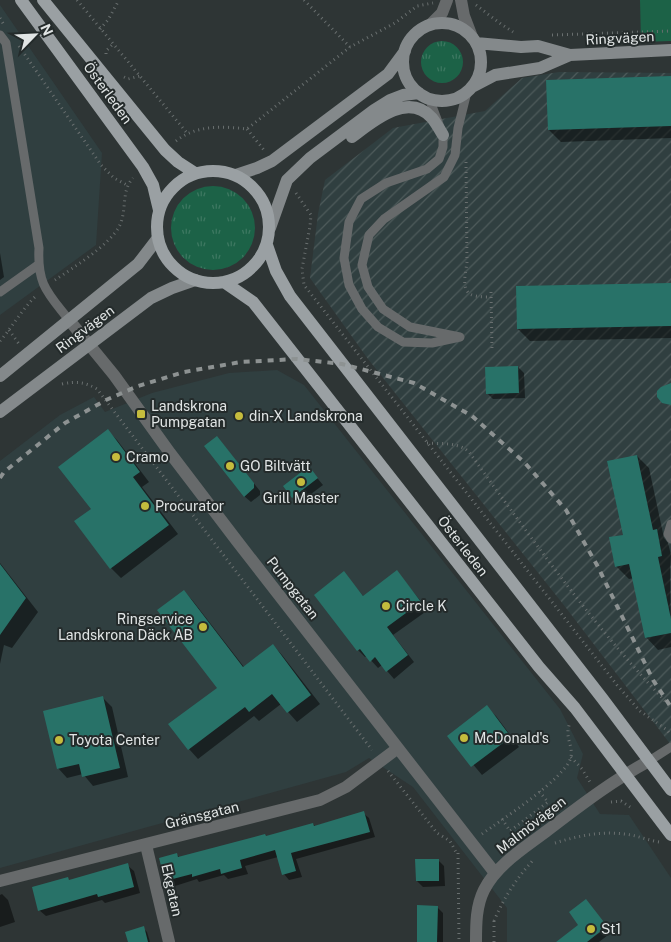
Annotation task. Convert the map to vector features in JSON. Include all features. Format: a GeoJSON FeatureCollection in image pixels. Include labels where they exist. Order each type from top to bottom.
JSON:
{"type":"FeatureCollection","features":[{"type":"Feature","properties":{"kind":"main road","name":"Österleden"},"geometry":{"type":"LineString","coordinates":[[21,0],[143,167],[153,185],[159,210]]}},
{"type":"Feature","properties":{"kind":"main road","name":"Österleden"},"geometry":{"type":"LineString","coordinates":[[42,0],[165,150],[178,162],[195,173]]}},
{"type":"Feature","properties":{"kind":"main road"},"geometry":{"type":"LineString","coordinates":[[236,175],[272,161],[388,74],[405,51],[414,34],[430,24],[456,25],[474,40],[480,54],[481,66],[477,78],[469,90],[455,98],[446,100],[404,95],[390,100],[310,158],[287,180],[270,228],[267,245],[255,266],[240,276],[224,282],[204,283],[182,274],[171,264],[163,252],[158,238],[157,224],[159,210],[167,194],[179,182],[195,173],[212,170],[236,175],[250,184],[260,196],[267,210],[270,228]]}},
{"type":"Feature","properties":{"kind":"main road","name":"Ringvägen"},"geometry":{"type":"LineString","coordinates":[[474,40],[521,47],[538,46],[570,55],[671,50]]}},
{"type":"Feature","properties":{"kind":"main road"},"geometry":{"type":"LineString","coordinates":[[405,51],[403,64],[406,78],[424,96]]}},
{"type":"Feature","properties":{"kind":"main road","name":"Ringvägen"},"geometry":{"type":"LineString","coordinates":[[469,90],[495,75],[540,68],[570,55]]}},
{"type":"Feature","properties":{"kind":"main road"},"geometry":{"type":"LineString","coordinates":[[310,158],[333,150],[378,117],[398,109],[422,110],[432,118],[443,135]]}},
{"type":"Feature","properties":{"kind":"main road","name":"Ringvägen"},"geometry":{"type":"LineString","coordinates":[[0,376],[138,264],[158,238]]}},
{"type":"Feature","properties":{"kind":"main road","name":"Österleden"},"geometry":{"type":"LineString","coordinates":[[267,245],[276,271],[290,296],[602,698],[671,790]]}},
{"type":"Feature","properties":{"kind":"main road","name":"Ringvägen"},"geometry":{"type":"LineString","coordinates":[[0,412],[151,298],[195,280]]}},
{"type":"Feature","properties":{"kind":"main road","name":"Österleden"},"geometry":{"type":"LineString","coordinates":[[224,282],[253,302],[539,667],[580,715],[671,835]]}},
{"type":"Feature","properties":{"kind":"street"},"geometry":{"type":"LineString","coordinates":[[461,1],[464,16],[474,40]]}},
{"type":"Feature","properties":{"kind":"street"},"geometry":{"type":"LineString","coordinates":[[430,24],[442,13],[447,2]]}},
{"type":"Feature","properties":{"kind":"street","name":"Pumpgatan"},"geometry":{"type":"LineString","coordinates":[[69,320],[114,375],[170,454],[495,873]]}},
{"type":"Feature","properties":{"kind":"street","name":"Gränsgatan"},"geometry":{"type":"LineString","coordinates":[[0,881],[320,800],[346,787],[398,748]]}},
{"type":"Feature","properties":{"kind":"street","name":"Malmövägen"},"geometry":{"type":"LineString","coordinates":[[476,942],[476,916],[480,900],[495,873],[534,841],[624,774],[649,761]]}},
{"type":"Feature","properties":{"kind":"street","name":"Ekgatan"},"geometry":{"type":"LineString","coordinates":[[146,844],[169,942]]}},
{"type":"Feature","properties":{"kind":"lane"},"geometry":{"type":"LineString","coordinates":[[0,35],[6,43],[39,248],[38,265],[44,289],[69,320]]}},
{"type":"Feature","properties":{"kind":"lane"},"geometry":{"type":"LineString","coordinates":[[424,96],[443,135],[443,148],[439,160],[427,169],[386,183],[361,199],[349,222],[344,258],[349,285],[362,309],[378,327],[402,342],[432,343],[460,337],[410,327],[383,308],[368,286],[362,265],[369,235],[384,219],[444,177],[455,155],[458,128],[469,90]]}},
{"type":"Feature","properties":{"kind":"lane"},"geometry":{"type":"LineString","coordinates":[[0,292],[38,265]]}},
{"type":"Feature","properties":{"kind":"lane"},"geometry":{"type":"LineString","coordinates":[[671,524],[668,534],[671,538]]}},
{"type":"Feature","properties":{"kind":"lane"},"geometry":{"type":"LineString","coordinates":[[649,761],[671,747]]}},
{"type":"Feature","properties":{"kind":"path"},"geometry":{"type":"LineString","coordinates":[[77,0],[187,133],[223,126],[247,129],[272,161]]}},
{"type":"Feature","properties":{"kind":"path"},"geometry":{"type":"LineString","coordinates":[[100,29],[108,20],[119,0]]}},
{"type":"Feature","properties":{"kind":"path"},"geometry":{"type":"LineString","coordinates":[[304,0],[350,48]]}},
{"type":"Feature","properties":{"kind":"path"},"geometry":{"type":"LineString","coordinates":[[461,1],[473,2],[515,33]]}},
{"type":"Feature","properties":{"kind":"path"},"geometry":{"type":"LineString","coordinates":[[247,129],[350,48],[396,23],[417,6],[429,2],[447,2]]}},
{"type":"Feature","properties":{"kind":"path"},"geometry":{"type":"LineString","coordinates":[[0,18],[6,26]]}},
{"type":"Feature","properties":{"kind":"path"},"geometry":{"type":"LineString","coordinates":[[545,35],[671,31]]}},
{"type":"Feature","properties":{"kind":"path"},"geometry":{"type":"LineString","coordinates":[[17,43],[100,165],[114,178],[127,185]]}},
{"type":"Feature","properties":{"kind":"path"},"geometry":{"type":"LineString","coordinates":[[107,58],[106,51],[114,44]]}},
{"type":"Feature","properties":{"kind":"path"},"geometry":{"type":"LineString","coordinates":[[122,76],[128,79],[140,76]]}},
{"type":"Feature","properties":{"kind":"path"},"geometry":{"type":"LineString","coordinates":[[466,160],[467,262],[465,286],[468,293],[472,295],[491,297]]}},
{"type":"Feature","properties":{"kind":"path"},"geometry":{"type":"LineString","coordinates":[[0,341],[20,311],[44,289],[114,234],[121,223],[127,185],[143,167]]}},
{"type":"Feature","properties":{"kind":"path"},"geometry":{"type":"LineString","coordinates":[[287,180],[310,215],[310,226],[302,269],[304,285],[617,685],[640,711],[667,730],[671,735]]}},
{"type":"Feature","properties":{"kind":"path"},"geometry":{"type":"LineString","coordinates":[[491,292],[492,350]]}},
{"type":"Feature","properties":{"kind":"path"},"geometry":{"type":"LineString","coordinates":[[9,330],[26,354]]}},
{"type":"Feature","properties":{"kind":"path"},"geometry":{"type":"LineString","coordinates":[[45,379],[51,388],[76,381],[97,388],[381,761],[438,833],[450,841],[457,854],[458,942]]}},
{"type":"Feature","properties":{"kind":"path"},"geometry":{"type":"LineString","coordinates":[[427,443],[453,444],[463,447],[469,452],[522,525],[594,618],[671,707]]}},
{"type":"Feature","properties":{"kind":"path"},"geometry":{"type":"LineString","coordinates":[[479,836],[540,791],[566,767],[571,748],[567,730],[570,722],[580,715]]}},
{"type":"Feature","properties":{"kind":"path"},"geometry":{"type":"LineString","coordinates":[[502,819],[510,830],[548,802],[540,791]]}},
{"type":"Feature","properties":{"kind":"path"},"geometry":{"type":"LineString","coordinates":[[605,804],[621,801],[633,810]]}},
{"type":"Feature","properties":{"kind":"path"},"geometry":{"type":"LineString","coordinates":[[554,844],[572,837],[611,832],[664,844],[655,838]]}},
{"type":"Feature","properties":{"kind":"path"},"geometry":{"type":"LineString","coordinates":[[457,854],[462,850]]}},
{"type":"Feature","properties":{"kind":"shaded area"},"geometry":{"type":"Polygon","coordinates":[[[0,5],[102,153],[96,245],[0,315],[0,5]]]}},
{"type":"Feature","properties":{"kind":"shaded area"},"geometry":{"type":"Polygon","coordinates":[[[559,72],[671,73],[671,745],[563,604],[368,359],[310,278],[318,214],[325,180],[393,128],[485,111],[522,78],[559,72]]]}},
{"type":"Feature","properties":{"kind":"shaded area"},"geometry":{"type":"Polygon","coordinates":[[[277,370],[304,385],[560,709],[583,754],[577,778],[600,814],[629,815],[671,878],[671,942],[507,942],[507,908],[413,787],[369,758],[346,772],[0,868],[0,461],[60,415],[94,397],[105,412],[152,393],[229,373],[277,370]]]}},
{"type":"Feature","properties":{"kind":"green space"},"geometry":{"type":"Polygon","coordinates":[[[640,0],[671,0],[671,41],[641,42],[640,0]]]}},
{"type":"Feature","properties":{"kind":"green space"},"geometry":{"type":"Polygon","coordinates":[[[446,41],[454,44],[460,50],[463,62],[460,74],[454,80],[438,83],[430,80],[424,74],[421,58],[424,50],[430,44],[446,41]]]}},
{"type":"Feature","properties":{"kind":"green space"},"geometry":{"type":"Polygon","coordinates":[[[213,186],[229,189],[248,205],[252,212],[255,228],[252,244],[236,263],[229,267],[213,270],[197,267],[178,251],[174,244],[171,228],[174,212],[190,193],[197,189],[213,186]]]}},
{"type":"Feature","properties":{"kind":"building"},"geometry":{"type":"Polygon","coordinates":[[[671,76],[671,126],[548,130],[546,80],[671,76]]]}},
{"type":"Feature","properties":{"kind":"building"},"geometry":{"type":"Polygon","coordinates":[[[671,283],[671,326],[517,329],[516,286],[671,283]]]}},
{"type":"Feature","properties":{"kind":"building"},"geometry":{"type":"Polygon","coordinates":[[[518,366],[519,393],[486,394],[485,367],[518,366]]]}},
{"type":"Feature","properties":{"kind":"building"},"geometry":{"type":"Polygon","coordinates":[[[671,383],[671,405],[662,403],[657,397],[657,391],[671,383]]]}},
{"type":"Feature","properties":{"kind":"building"},"geometry":{"type":"Polygon","coordinates":[[[108,429],[140,472],[133,477],[169,525],[110,569],[74,521],[91,509],[58,467],[108,429]]]}},
{"type":"Feature","properties":{"kind":"building","name":"GO Biltvätt"},"geometry":{"type":"Polygon","coordinates":[[[217,436],[254,483],[254,488],[244,497],[204,446],[217,436]]]}},
{"type":"Feature","properties":{"kind":"building"},"geometry":{"type":"Polygon","coordinates":[[[637,455],[653,530],[657,529],[662,556],[658,557],[671,619],[671,633],[645,638],[629,564],[615,567],[609,537],[623,535],[607,461],[637,455]]]}},
{"type":"Feature","properties":{"kind":"building","name":"Grill Master"},"geometry":{"type":"Polygon","coordinates":[[[309,466],[318,478],[292,498],[283,486],[309,466]]]}},
{"type":"Feature","properties":{"kind":"building"},"geometry":{"type":"Polygon","coordinates":[[[0,564],[26,598],[0,635],[0,564]]]}},
{"type":"Feature","properties":{"kind":"building"},"geometry":{"type":"Polygon","coordinates":[[[397,570],[421,602],[387,627],[408,655],[386,672],[375,657],[370,662],[360,649],[357,651],[314,595],[344,571],[363,596],[397,570]]]}},
{"type":"Feature","properties":{"kind":"building"},"geometry":{"type":"Polygon","coordinates":[[[184,590],[243,667],[273,644],[311,695],[287,713],[272,694],[249,712],[245,707],[188,750],[168,724],[217,688],[157,610],[184,590]]]}},
{"type":"Feature","properties":{"kind":"building"},"geometry":{"type":"Polygon","coordinates":[[[103,696],[120,768],[82,777],[79,764],[57,769],[43,711],[103,696]]]}},
{"type":"Feature","properties":{"kind":"building"},"geometry":{"type":"Polygon","coordinates":[[[487,705],[511,737],[471,767],[447,736],[487,705]]]}},
{"type":"Feature","properties":{"kind":"building"},"geometry":{"type":"Polygon","coordinates":[[[364,811],[370,832],[291,853],[296,871],[282,875],[275,850],[240,860],[242,868],[221,874],[220,869],[192,877],[192,874],[165,881],[159,858],[177,853],[178,857],[313,823],[314,826],[364,811]]]}},
{"type":"Feature","properties":{"kind":"building"},"geometry":{"type":"Polygon","coordinates":[[[415,859],[439,859],[439,881],[416,881],[415,859]]]}},
{"type":"Feature","properties":{"kind":"building"},"geometry":{"type":"Polygon","coordinates":[[[128,863],[134,887],[98,897],[97,894],[38,911],[32,887],[68,877],[69,880],[128,863]]]}},
{"type":"Feature","properties":{"kind":"building"},"geometry":{"type":"Polygon","coordinates":[[[586,899],[607,926],[587,942],[556,942],[578,925],[569,912],[586,899]]]}},
{"type":"Feature","properties":{"kind":"building"},"geometry":{"type":"Polygon","coordinates":[[[417,905],[438,906],[437,942],[417,942],[417,905]]]}},
{"type":"Feature","properties":{"kind":"building"},"geometry":{"type":"Polygon","coordinates":[[[144,926],[148,942],[128,942],[125,932],[144,926]]]}},
{"type":"Feature","properties":{"kind":"railway"},"geometry":{"type":"LineString","coordinates":[[0,478],[4,472],[65,423],[106,400],[138,386],[184,372],[241,362],[297,359],[342,364],[414,383],[472,416],[525,463],[566,510],[598,567],[653,680],[671,707]]}},
{"type":"Feature","properties":{"kind":"place","name":"Landskrona Pumpgatan"},"geometry":{"type":"Point","coordinates":[141,414]}},
{"type":"Feature","properties":{"kind":"place","name":"din-X Landskrona"},"geometry":{"type":"Point","coordinates":[239,416]}},
{"type":"Feature","properties":{"kind":"place","name":"Cramo"},"geometry":{"type":"Point","coordinates":[116,457]}},
{"type":"Feature","properties":{"kind":"place","name":"GO Biltvätt"},"geometry":{"type":"Point","coordinates":[230,466]}},
{"type":"Feature","properties":{"kind":"place","name":"Grill Master"},"geometry":{"type":"Point","coordinates":[301,482]}},
{"type":"Feature","properties":{"kind":"place","name":"Procurator"},"geometry":{"type":"Point","coordinates":[145,506]}},
{"type":"Feature","properties":{"kind":"place","name":"Circle K"},"geometry":{"type":"Point","coordinates":[386,606]}},
{"type":"Feature","properties":{"kind":"place","name":"Ringservice Landskrona Däck AB"},"geometry":{"type":"Point","coordinates":[203,627]}},
{"type":"Feature","properties":{"kind":"place","name":"McDonald's"},"geometry":{"type":"Point","coordinates":[464,738]}},
{"type":"Feature","properties":{"kind":"place","name":"Toyota Center"},"geometry":{"type":"Point","coordinates":[59,740]}},
{"type":"Feature","properties":{"kind":"place","name":"St1"},"geometry":{"type":"Point","coordinates":[591,929]}}]}
